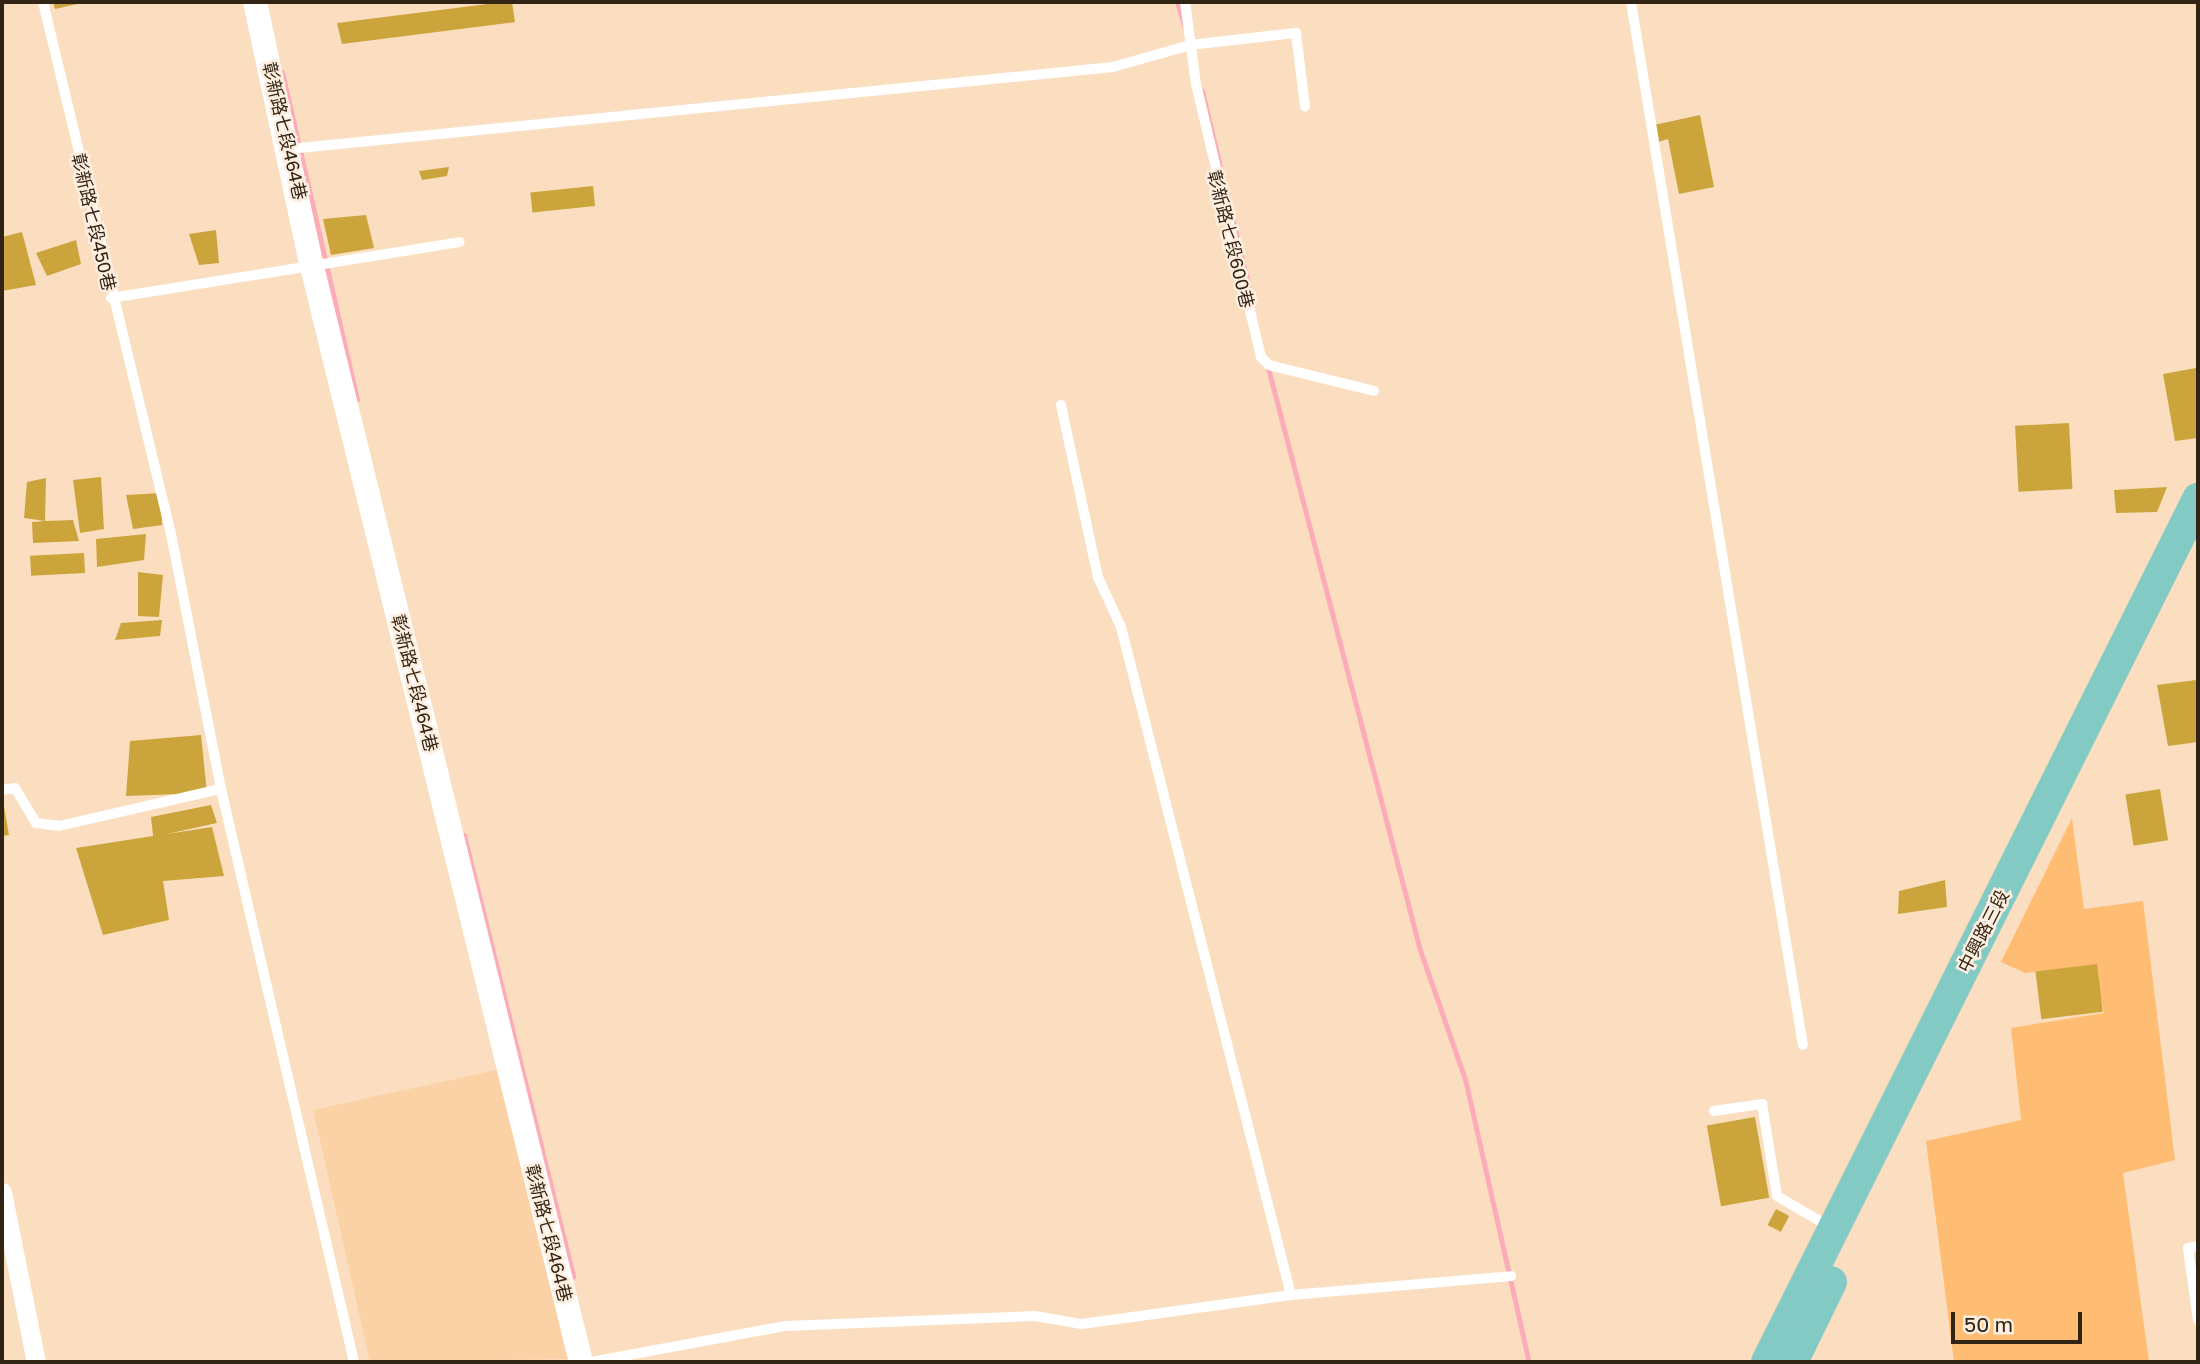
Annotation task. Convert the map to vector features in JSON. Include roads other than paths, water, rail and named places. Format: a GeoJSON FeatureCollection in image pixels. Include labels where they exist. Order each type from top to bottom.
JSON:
{"type":"FeatureCollection","features":[{"type":"Feature","properties":{"kind":"main road","name":"中興路三段"},"geometry":{"type":"LineString","coordinates":[[1767,1362],[2198,499]]}},
{"type":"Feature","properties":{"kind":"main road","name":"中興路三段"},"geometry":{"type":"LineString","coordinates":[[1792,1362],[2198,545]]}},
{"type":"Feature","properties":{"kind":"street","name":"彰新路七段464巷"},"geometry":{"type":"LineString","coordinates":[[255,2],[289,149],[312,267],[581,1362]]}},
{"type":"Feature","properties":{"kind":"street"},"geometry":{"type":"LineString","coordinates":[[2,1192],[36,1362]]}},
{"type":"Feature","properties":{"kind":"lane","name":"彰新路七段450巷"},"geometry":{"type":"LineString","coordinates":[[43,2],[147,442],[221,789],[354,1362]]}},
{"type":"Feature","properties":{"kind":"lane","name":"彰新路七段600巷"},"geometry":{"type":"LineString","coordinates":[[1185,2],[1190,45],[1261,357],[1269,365],[1374,391]]}},
{"type":"Feature","properties":{"kind":"lane"},"geometry":{"type":"LineString","coordinates":[[1631,2],[1803,1045]]}},
{"type":"Feature","properties":{"kind":"lane"},"geometry":{"type":"LineString","coordinates":[[289,149],[1113,67],[1190,45],[1296,33],[1305,106]]}},
{"type":"Feature","properties":{"kind":"lane"},"geometry":{"type":"LineString","coordinates":[[111,298],[460,242]]}},
{"type":"Feature","properties":{"kind":"lane"},"geometry":{"type":"LineString","coordinates":[[1061,405],[1098,577],[1121,627],[1292,1295]]}},
{"type":"Feature","properties":{"kind":"lane"},"geometry":{"type":"LineString","coordinates":[[2,790],[15,788],[36,823],[59,826],[221,789]]}},
{"type":"Feature","properties":{"kind":"lane"},"geometry":{"type":"LineString","coordinates":[[1714,1111],[1762,1104],[1777,1196],[1834,1229]]}},
{"type":"Feature","properties":{"kind":"lane"},"geometry":{"type":"LineString","coordinates":[[2198,1246],[2188,1248],[2198,1320]]}},
{"type":"Feature","properties":{"kind":"lane"},"geometry":{"type":"LineString","coordinates":[[591,1362],[786,1326],[1035,1316],[1082,1324],[1292,1295],[1511,1276]]}},
{"type":"Feature","properties":{"kind":"waterway"},"geometry":{"type":"LineString","coordinates":[[1177,2],[1185,28]]}},
{"type":"Feature","properties":{"kind":"waterway"},"geometry":{"type":"LineString","coordinates":[[282,72],[357,400]]}},
{"type":"Feature","properties":{"kind":"waterway"},"geometry":{"type":"LineString","coordinates":[[1202,91],[1251,296]]}},
{"type":"Feature","properties":{"kind":"waterway"},"geometry":{"type":"LineString","coordinates":[[1267,364],[1420,950],[1465,1079],[1529,1362]]}},
{"type":"Feature","properties":{"kind":"waterway"},"geometry":{"type":"LineString","coordinates":[[464,835],[573,1277]]}}]}
